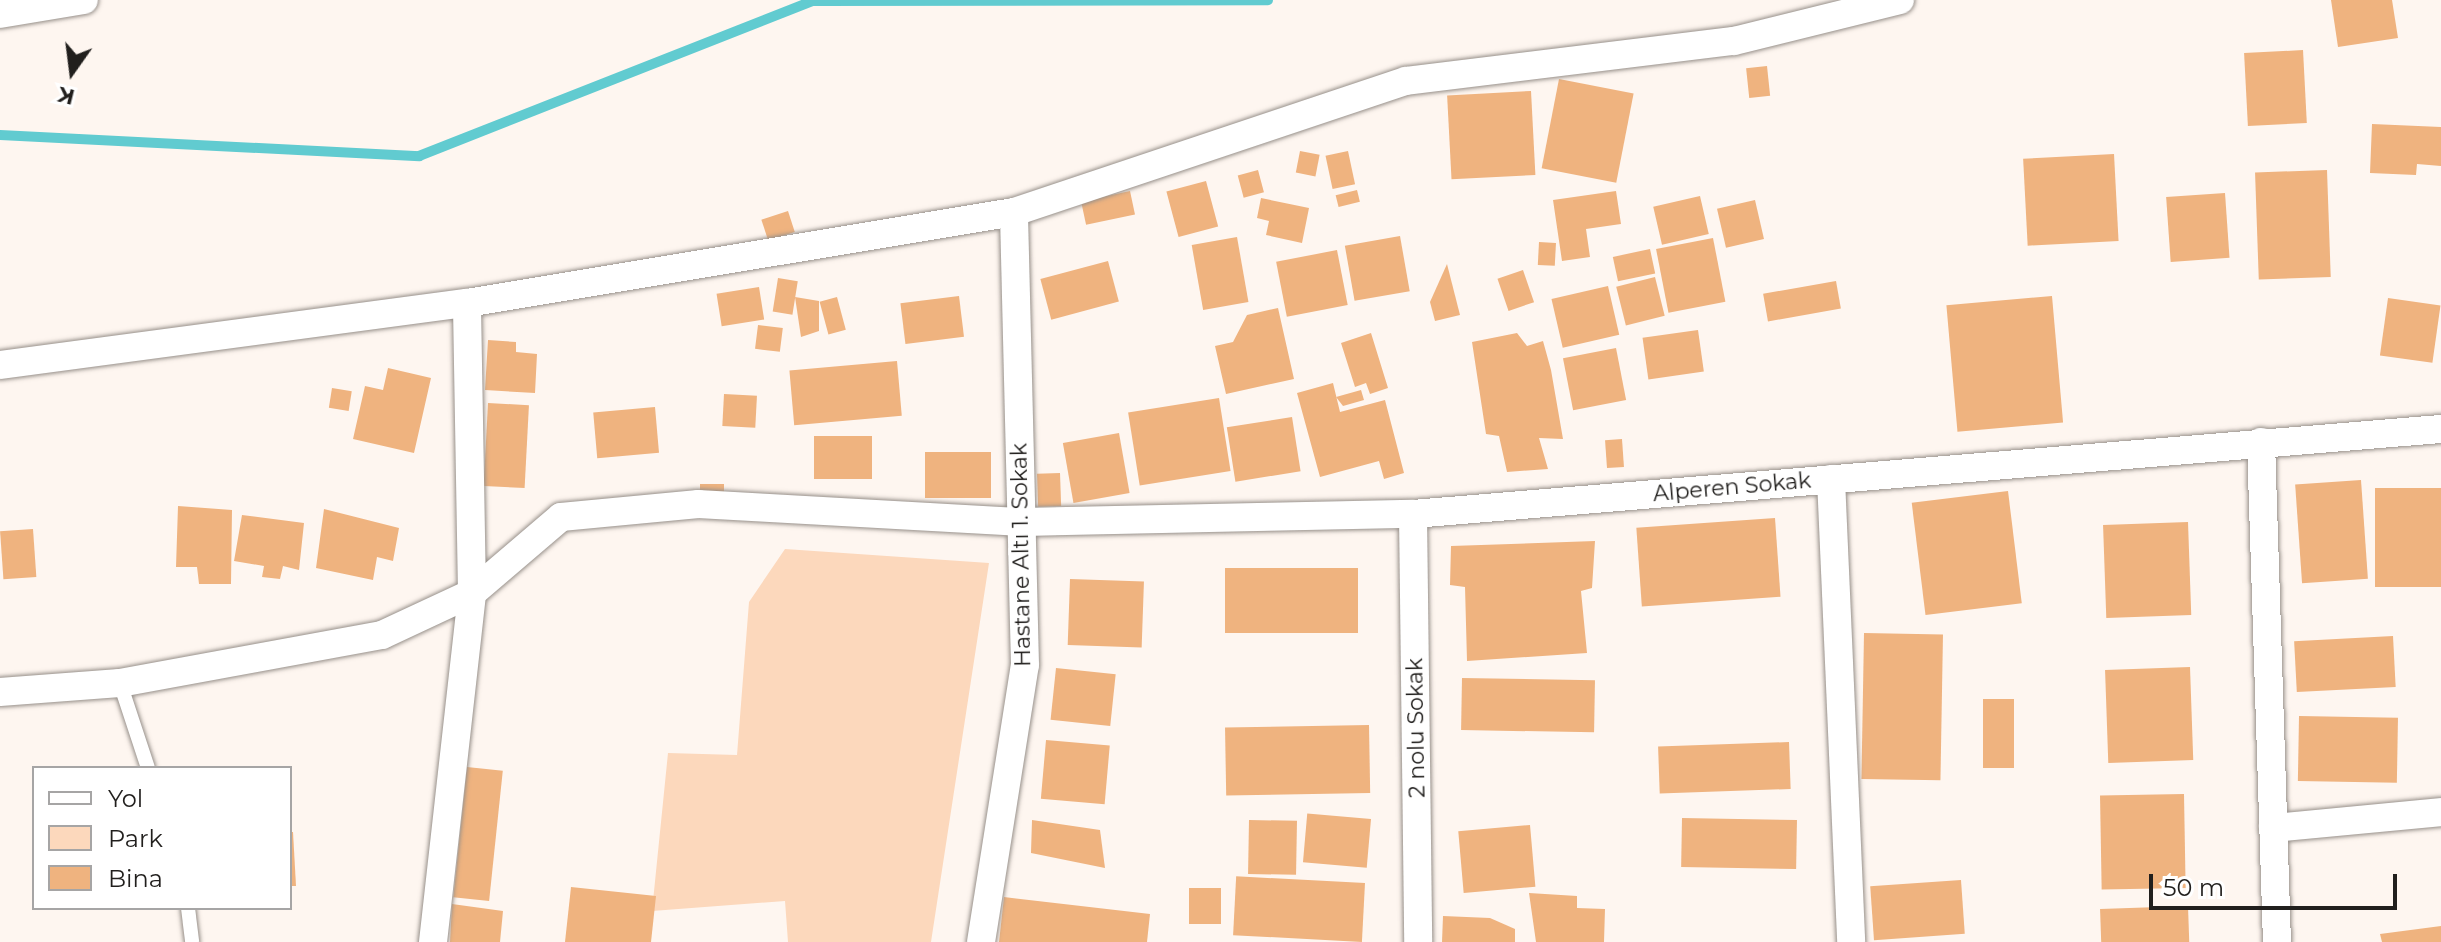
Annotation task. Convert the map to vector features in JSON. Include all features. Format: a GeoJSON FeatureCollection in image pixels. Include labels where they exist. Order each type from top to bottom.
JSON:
{"type":"FeatureCollection","features":[{"type":"Feature","properties":{"kind":"street"},"geometry":{"type":"LineString","coordinates":[[0,14],[84,0]]}},
{"type":"Feature","properties":{"kind":"street"},"geometry":{"type":"LineString","coordinates":[[0,365],[467,303],[1014,212],[1406,81],[1734,41],[1900,0]]}},
{"type":"Feature","properties":{"kind":"street","name":"Hastane Altı 1. Sokak"},"geometry":{"type":"LineString","coordinates":[[981,942],[1025,665],[1014,212]]}},
{"type":"Feature","properties":{"kind":"street"},"geometry":{"type":"LineString","coordinates":[[433,942],[472,593],[467,303]]}},
{"type":"Feature","properties":{"kind":"street","name":"Alperen Sokak"},"geometry":{"type":"LineString","coordinates":[[0,692],[120,683],[382,635],[472,593],[561,517],[698,504],[1023,522],[1413,514],[2441,429]]}},
{"type":"Feature","properties":{"kind":"street"},"geometry":{"type":"LineString","coordinates":[[2261,442],[2277,942]]}},
{"type":"Feature","properties":{"kind":"street"},"geometry":{"type":"LineString","coordinates":[[1831,479],[1851,942]]}},
{"type":"Feature","properties":{"kind":"street","name":"2 nolu Sokak"},"geometry":{"type":"LineString","coordinates":[[1413,514],[1418,942]]}},
{"type":"Feature","properties":{"kind":"street"},"geometry":{"type":"LineString","coordinates":[[2273,828],[2441,812]]}},
{"type":"Feature","properties":{"kind":"lane"},"geometry":{"type":"LineString","coordinates":[[120,683],[147,766]]}},
{"type":"Feature","properties":{"kind":"lane"},"geometry":{"type":"LineString","coordinates":[[188,910],[192,942]]}},
{"type":"Feature","properties":{"kind":"green space"},"geometry":{"type":"Polygon","coordinates":[[[785,549],[989,563],[931,942],[788,942],[785,901],[652,911],[668,753],[737,755],[749,602],[785,549]]]}},
{"type":"Feature","properties":{"kind":"building"},"geometry":{"type":"Polygon","coordinates":[[[2331,0],[2392,0],[2398,38],[2338,47],[2331,0]]]}},
{"type":"Feature","properties":{"kind":"building"},"geometry":{"type":"Polygon","coordinates":[[[2303,50],[2307,123],[2248,126],[2244,53],[2303,50]]]}},
{"type":"Feature","properties":{"kind":"building"},"geometry":{"type":"Polygon","coordinates":[[[1767,66],[1770,96],[1749,98],[1746,68],[1767,66]]]}},
{"type":"Feature","properties":{"kind":"building"},"geometry":{"type":"Polygon","coordinates":[[[1559,79],[1634,94],[1616,183],[1542,168],[1559,79]]]}},
{"type":"Feature","properties":{"kind":"building"},"geometry":{"type":"Polygon","coordinates":[[[1531,91],[1535,175],[1452,179],[1447,95],[1531,91]]]}},
{"type":"Feature","properties":{"kind":"building"},"geometry":{"type":"Polygon","coordinates":[[[2372,124],[2441,127],[2441,166],[2417,164],[2416,175],[2370,173],[2372,124]]]}},
{"type":"Feature","properties":{"kind":"building"},"geometry":{"type":"Polygon","coordinates":[[[1300,151],[1320,155],[1315,176],[1296,173],[1300,151]]]}},
{"type":"Feature","properties":{"kind":"building"},"geometry":{"type":"Polygon","coordinates":[[[1348,151],[1355,184],[1333,189],[1326,156],[1348,151]]]}},
{"type":"Feature","properties":{"kind":"building"},"geometry":{"type":"Polygon","coordinates":[[[2114,154],[2119,241],[2028,246],[2023,159],[2114,154]]]}},
{"type":"Feature","properties":{"kind":"building"},"geometry":{"type":"Polygon","coordinates":[[[1258,170],[1264,192],[1244,198],[1238,175],[1258,170]]]}},
{"type":"Feature","properties":{"kind":"building"},"geometry":{"type":"Polygon","coordinates":[[[2327,170],[2331,277],[2259,279],[2255,173],[2327,170]]]}},
{"type":"Feature","properties":{"kind":"building"},"geometry":{"type":"Polygon","coordinates":[[[1206,181],[1218,226],[1179,237],[1166,192],[1206,181]]]}},
{"type":"Feature","properties":{"kind":"building"},"geometry":{"type":"Polygon","coordinates":[[[1357,190],[1360,202],[1339,207],[1336,195],[1357,190]]]}},
{"type":"Feature","properties":{"kind":"building"},"geometry":{"type":"Polygon","coordinates":[[[1130,191],[1135,214],[1086,225],[1081,201],[1130,191]]]}},
{"type":"Feature","properties":{"kind":"building"},"geometry":{"type":"Polygon","coordinates":[[[1616,191],[1621,224],[1586,229],[1590,257],[1562,261],[1553,200],[1616,191]]]}},
{"type":"Feature","properties":{"kind":"building"},"geometry":{"type":"Polygon","coordinates":[[[2225,193],[2230,258],[2171,262],[2166,197],[2225,193]]]}},
{"type":"Feature","properties":{"kind":"building"},"geometry":{"type":"Polygon","coordinates":[[[1700,196],[1709,234],[1662,245],[1653,207],[1700,196]]]}},
{"type":"Feature","properties":{"kind":"building"},"geometry":{"type":"Polygon","coordinates":[[[1261,198],[1309,208],[1302,243],[1266,235],[1269,221],[1257,218],[1261,198]]]}},
{"type":"Feature","properties":{"kind":"building"},"geometry":{"type":"Polygon","coordinates":[[[1755,200],[1764,239],[1726,248],[1717,209],[1755,200]]]}},
{"type":"Feature","properties":{"kind":"building"},"geometry":{"type":"Polygon","coordinates":[[[788,211],[795,232],[768,241],[761,220],[788,211]]]}},
{"type":"Feature","properties":{"kind":"building"},"geometry":{"type":"Polygon","coordinates":[[[1400,236],[1410,291],[1355,301],[1345,246],[1400,236]]]}},
{"type":"Feature","properties":{"kind":"building"},"geometry":{"type":"Polygon","coordinates":[[[1237,237],[1248,302],[1203,310],[1192,245],[1237,237]]]}},
{"type":"Feature","properties":{"kind":"building"},"geometry":{"type":"Polygon","coordinates":[[[1713,238],[1725,302],[1668,313],[1656,249],[1713,238]]]}},
{"type":"Feature","properties":{"kind":"building"},"geometry":{"type":"Polygon","coordinates":[[[1539,242],[1556,243],[1555,266],[1538,265],[1539,242]]]}},
{"type":"Feature","properties":{"kind":"building"},"geometry":{"type":"Polygon","coordinates":[[[1650,249],[1655,273],[1618,281],[1613,257],[1650,249]]]}},
{"type":"Feature","properties":{"kind":"building"},"geometry":{"type":"Polygon","coordinates":[[[1337,250],[1348,305],[1287,317],[1276,262],[1337,250]]]}},
{"type":"Feature","properties":{"kind":"building"},"geometry":{"type":"Polygon","coordinates":[[[1108,261],[1119,302],[1051,320],[1040,279],[1108,261]]]}},
{"type":"Feature","properties":{"kind":"building"},"geometry":{"type":"Polygon","coordinates":[[[1447,264],[1460,315],[1435,321],[1430,302],[1447,264]]]}},
{"type":"Feature","properties":{"kind":"building"},"geometry":{"type":"Polygon","coordinates":[[[1523,270],[1534,302],[1509,311],[1497,279],[1523,270]]]}},
{"type":"Feature","properties":{"kind":"building"},"geometry":{"type":"Polygon","coordinates":[[[1655,277],[1665,316],[1626,325],[1616,287],[1655,277]]]}},
{"type":"Feature","properties":{"kind":"building"},"geometry":{"type":"Polygon","coordinates":[[[778,278],[798,281],[792,315],[773,312],[778,278]]]}},
{"type":"Feature","properties":{"kind":"building"},"geometry":{"type":"Polygon","coordinates":[[[1836,281],[1841,309],[1768,321],[1763,294],[1836,281]]]}},
{"type":"Feature","properties":{"kind":"building"},"geometry":{"type":"Polygon","coordinates":[[[1608,286],[1619,335],[1563,348],[1551,299],[1608,286]]]}},
{"type":"Feature","properties":{"kind":"building"},"geometry":{"type":"Polygon","coordinates":[[[759,287],[764,320],[722,326],[717,294],[759,287]]]}},
{"type":"Feature","properties":{"kind":"building"},"geometry":{"type":"Polygon","coordinates":[[[959,296],[964,337],[905,344],[900,303],[959,296]]]}},
{"type":"Feature","properties":{"kind":"building"},"geometry":{"type":"Polygon","coordinates":[[[2052,296],[2063,423],[1957,432],[1946,305],[2052,296]]]}},
{"type":"Feature","properties":{"kind":"building"},"geometry":{"type":"Polygon","coordinates":[[[795,297],[819,301],[819,331],[801,337],[795,297]]]}},
{"type":"Feature","properties":{"kind":"building"},"geometry":{"type":"Polygon","coordinates":[[[837,297],[846,330],[828,335],[820,302],[837,297]]]}},
{"type":"Feature","properties":{"kind":"building"},"geometry":{"type":"Polygon","coordinates":[[[2388,298],[2440,305],[2432,363],[2380,355],[2388,298]]]}},
{"type":"Feature","properties":{"kind":"building"},"geometry":{"type":"Polygon","coordinates":[[[1278,308],[1294,379],[1226,394],[1215,346],[1233,342],[1247,315],[1278,308]]]}},
{"type":"Feature","properties":{"kind":"building"},"geometry":{"type":"Polygon","coordinates":[[[758,325],[783,328],[780,352],[755,349],[758,325]]]}},
{"type":"Feature","properties":{"kind":"building"},"geometry":{"type":"Polygon","coordinates":[[[1698,330],[1704,372],[1648,379],[1643,338],[1698,330]]]}},
{"type":"Feature","properties":{"kind":"building"},"geometry":{"type":"Polygon","coordinates":[[[1371,333],[1388,388],[1370,394],[1366,383],[1355,387],[1341,343],[1371,333]]]}},
{"type":"Feature","properties":{"kind":"building"},"geometry":{"type":"Polygon","coordinates":[[[1517,333],[1527,346],[1543,341],[1551,370],[1563,439],[1539,438],[1548,469],[1507,472],[1499,436],[1486,434],[1472,342],[1517,333]]]}},
{"type":"Feature","properties":{"kind":"building"},"geometry":{"type":"Polygon","coordinates":[[[488,340],[516,342],[516,352],[537,354],[535,393],[485,390],[488,340]]]}},
{"type":"Feature","properties":{"kind":"building"},"geometry":{"type":"Polygon","coordinates":[[[1616,348],[1626,400],[1573,410],[1563,358],[1616,348]]]}},
{"type":"Feature","properties":{"kind":"building"},"geometry":{"type":"Polygon","coordinates":[[[897,361],[902,416],[794,425],[789,370],[897,361]]]}},
{"type":"Feature","properties":{"kind":"building"},"geometry":{"type":"Polygon","coordinates":[[[388,368],[431,378],[414,453],[353,439],[365,386],[383,390],[388,368]]]}},
{"type":"Feature","properties":{"kind":"building"},"geometry":{"type":"Polygon","coordinates":[[[1333,383],[1340,412],[1385,400],[1404,473],[1384,479],[1379,461],[1320,477],[1297,393],[1333,383]]]}},
{"type":"Feature","properties":{"kind":"building"},"geometry":{"type":"Polygon","coordinates":[[[332,388],[352,391],[349,411],[329,408],[332,388]]]}},
{"type":"Feature","properties":{"kind":"building"},"geometry":{"type":"Polygon","coordinates":[[[1361,390],[1364,400],[1343,406],[1336,397],[1361,390]]]}},
{"type":"Feature","properties":{"kind":"building"},"geometry":{"type":"Polygon","coordinates":[[[724,394],[757,396],[755,428],[722,426],[724,394]]]}},
{"type":"Feature","properties":{"kind":"building"},"geometry":{"type":"Polygon","coordinates":[[[1219,398],[1231,471],[1140,485],[1128,412],[1219,398]]]}},
{"type":"Feature","properties":{"kind":"building"},"geometry":{"type":"Polygon","coordinates":[[[488,403],[529,405],[525,488],[484,486],[488,403]]]}},
{"type":"Feature","properties":{"kind":"building"},"geometry":{"type":"Polygon","coordinates":[[[655,407],[659,453],[597,458],[593,412],[655,407]]]}},
{"type":"Feature","properties":{"kind":"building"},"geometry":{"type":"Polygon","coordinates":[[[1292,417],[1301,471],[1235,482],[1227,427],[1292,417]]]}},
{"type":"Feature","properties":{"kind":"building"},"geometry":{"type":"Polygon","coordinates":[[[1119,433],[1130,493],[1073,503],[1063,443],[1119,433]]]}},
{"type":"Feature","properties":{"kind":"building"},"geometry":{"type":"Polygon","coordinates":[[[814,436],[872,436],[872,479],[814,479],[814,436]]]}},
{"type":"Feature","properties":{"kind":"building"},"geometry":{"type":"Polygon","coordinates":[[[1622,439],[1624,467],[1607,468],[1605,440],[1622,439]]]}},
{"type":"Feature","properties":{"kind":"building"},"geometry":{"type":"Polygon","coordinates":[[[925,452],[991,452],[991,498],[925,498],[925,452]]]}},
{"type":"Feature","properties":{"kind":"building"},"geometry":{"type":"Polygon","coordinates":[[[1060,473],[1061,506],[1038,507],[1037,474],[1060,473]]]}},
{"type":"Feature","properties":{"kind":"building"},"geometry":{"type":"Polygon","coordinates":[[[2361,480],[2368,579],[2302,583],[2295,485],[2361,480]]]}},
{"type":"Feature","properties":{"kind":"building"},"geometry":{"type":"Polygon","coordinates":[[[700,484],[724,484],[724,498],[700,498],[700,484]]]}},
{"type":"Feature","properties":{"kind":"building"},"geometry":{"type":"Polygon","coordinates":[[[2375,488],[2441,488],[2441,587],[2375,587],[2375,488]]]}},
{"type":"Feature","properties":{"kind":"building"},"geometry":{"type":"Polygon","coordinates":[[[2008,491],[2022,603],[1925,615],[1912,503],[2008,491]]]}},
{"type":"Feature","properties":{"kind":"building"},"geometry":{"type":"Polygon","coordinates":[[[178,506],[232,510],[231,584],[199,584],[197,567],[176,567],[178,506]]]}},
{"type":"Feature","properties":{"kind":"building"},"geometry":{"type":"Polygon","coordinates":[[[324,509],[399,528],[393,561],[377,557],[373,580],[316,568],[324,509]]]}},
{"type":"Feature","properties":{"kind":"building"},"geometry":{"type":"Polygon","coordinates":[[[242,515],[304,523],[299,570],[283,566],[280,579],[262,577],[264,566],[234,561],[242,515]]]}},
{"type":"Feature","properties":{"kind":"building"},"geometry":{"type":"Polygon","coordinates":[[[1775,518],[1781,597],[1642,607],[1636,528],[1775,518]]]}},
{"type":"Feature","properties":{"kind":"building"},"geometry":{"type":"Polygon","coordinates":[[[2188,522],[2191,615],[2106,618],[2103,525],[2188,522]]]}},
{"type":"Feature","properties":{"kind":"building"},"geometry":{"type":"Polygon","coordinates":[[[33,529],[36,577],[3,579],[0,531],[33,529]]]}},
{"type":"Feature","properties":{"kind":"building"},"geometry":{"type":"Polygon","coordinates":[[[1595,541],[1592,588],[1581,591],[1587,653],[1467,661],[1465,587],[1450,585],[1451,546],[1595,541]]]}},
{"type":"Feature","properties":{"kind":"building"},"geometry":{"type":"Polygon","coordinates":[[[1225,568],[1358,568],[1358,633],[1225,633],[1225,568]]]}},
{"type":"Feature","properties":{"kind":"building"},"geometry":{"type":"Polygon","coordinates":[[[1070,579],[1144,582],[1142,648],[1068,645],[1070,579]]]}},
{"type":"Feature","properties":{"kind":"building"},"geometry":{"type":"Polygon","coordinates":[[[1864,633],[1943,634],[1940,780],[1861,779],[1864,633]]]}},
{"type":"Feature","properties":{"kind":"building"},"geometry":{"type":"Polygon","coordinates":[[[2393,636],[2396,687],[2297,692],[2294,641],[2393,636]]]}},
{"type":"Feature","properties":{"kind":"building"},"geometry":{"type":"Polygon","coordinates":[[[2190,667],[2193,760],[2108,763],[2105,670],[2190,667]]]}},
{"type":"Feature","properties":{"kind":"building"},"geometry":{"type":"Polygon","coordinates":[[[1056,668],[1116,674],[1110,726],[1051,720],[1056,668]]]}},
{"type":"Feature","properties":{"kind":"building"},"geometry":{"type":"Polygon","coordinates":[[[1462,678],[1595,680],[1594,732],[1461,730],[1462,678]]]}},
{"type":"Feature","properties":{"kind":"building"},"geometry":{"type":"Polygon","coordinates":[[[1983,699],[2014,699],[2014,768],[1983,768],[1983,699]]]}},
{"type":"Feature","properties":{"kind":"building"},"geometry":{"type":"Polygon","coordinates":[[[2299,716],[2398,718],[2397,783],[2298,781],[2299,716]]]}},
{"type":"Feature","properties":{"kind":"building"},"geometry":{"type":"Polygon","coordinates":[[[1369,725],[1370,793],[1226,796],[1225,728],[1369,725]]]}},
{"type":"Feature","properties":{"kind":"building"},"geometry":{"type":"Polygon","coordinates":[[[1046,740],[1110,746],[1105,804],[1041,799],[1046,740]]]}},
{"type":"Feature","properties":{"kind":"building"},"geometry":{"type":"Polygon","coordinates":[[[1789,742],[1791,789],[1660,794],[1658,747],[1789,742]]]}},
{"type":"Feature","properties":{"kind":"building"},"geometry":{"type":"Polygon","coordinates":[[[467,767],[503,771],[489,901],[453,897],[467,767]]]}},
{"type":"Feature","properties":{"kind":"building"},"geometry":{"type":"Polygon","coordinates":[[[2184,794],[2186,888],[2102,889],[2100,795],[2184,794]]]}},
{"type":"Feature","properties":{"kind":"building"},"geometry":{"type":"Polygon","coordinates":[[[1307,813],[1371,819],[1367,868],[1303,862],[1307,813]]]}},
{"type":"Feature","properties":{"kind":"building"},"geometry":{"type":"Polygon","coordinates":[[[1682,818],[1797,820],[1796,869],[1681,867],[1682,818]]]}},
{"type":"Feature","properties":{"kind":"building"},"geometry":{"type":"Polygon","coordinates":[[[1032,820],[1100,830],[1105,868],[1031,853],[1032,820]]]}},
{"type":"Feature","properties":{"kind":"building"},"geometry":{"type":"Polygon","coordinates":[[[1249,820],[1297,821],[1296,875],[1248,874],[1249,820]]]}},
{"type":"Feature","properties":{"kind":"building"},"geometry":{"type":"Polygon","coordinates":[[[1530,825],[1535,887],[1464,893],[1458,831],[1530,825]]]}},
{"type":"Feature","properties":{"kind":"building"},"geometry":{"type":"Polygon","coordinates":[[[292,832],[293,832],[296,886],[292,886],[292,832]]]}},
{"type":"Feature","properties":{"kind":"building"},"geometry":{"type":"Polygon","coordinates":[[[1236,876],[1365,883],[1362,942],[1233,935],[1236,876]]]}},
{"type":"Feature","properties":{"kind":"building"},"geometry":{"type":"Polygon","coordinates":[[[1961,880],[1965,934],[1874,940],[1870,886],[1961,880]]]}},
{"type":"Feature","properties":{"kind":"building"},"geometry":{"type":"Polygon","coordinates":[[[571,887],[656,896],[651,942],[565,942],[571,887]]]}},
{"type":"Feature","properties":{"kind":"building"},"geometry":{"type":"Polygon","coordinates":[[[1189,888],[1221,888],[1221,924],[1189,924],[1189,888]]]}},
{"type":"Feature","properties":{"kind":"building"},"geometry":{"type":"Polygon","coordinates":[[[1529,893],[1577,896],[1577,908],[1605,909],[1604,942],[1536,942],[1529,893]]]}},
{"type":"Feature","properties":{"kind":"building"},"geometry":{"type":"Polygon","coordinates":[[[1004,897],[1150,914],[1147,942],[999,942],[1004,897]]]}},
{"type":"Feature","properties":{"kind":"building"},"geometry":{"type":"Polygon","coordinates":[[[452,904],[503,911],[500,942],[450,942],[452,904]]]}},
{"type":"Feature","properties":{"kind":"building"},"geometry":{"type":"Polygon","coordinates":[[[2188,906],[2189,942],[2101,942],[2100,909],[2188,906]]]}},
{"type":"Feature","properties":{"kind":"building"},"geometry":{"type":"Polygon","coordinates":[[[1443,916],[1490,918],[1515,929],[1515,942],[1442,942],[1443,916]]]}},
{"type":"Feature","properties":{"kind":"building"},"geometry":{"type":"Polygon","coordinates":[[[2441,926],[2441,942],[2382,942],[2380,934],[2441,926]]]}},
{"type":"Feature","properties":{"kind":"waterway"},"geometry":{"type":"LineString","coordinates":[[0,135],[419,156],[812,1],[1268,0]]}}]}
